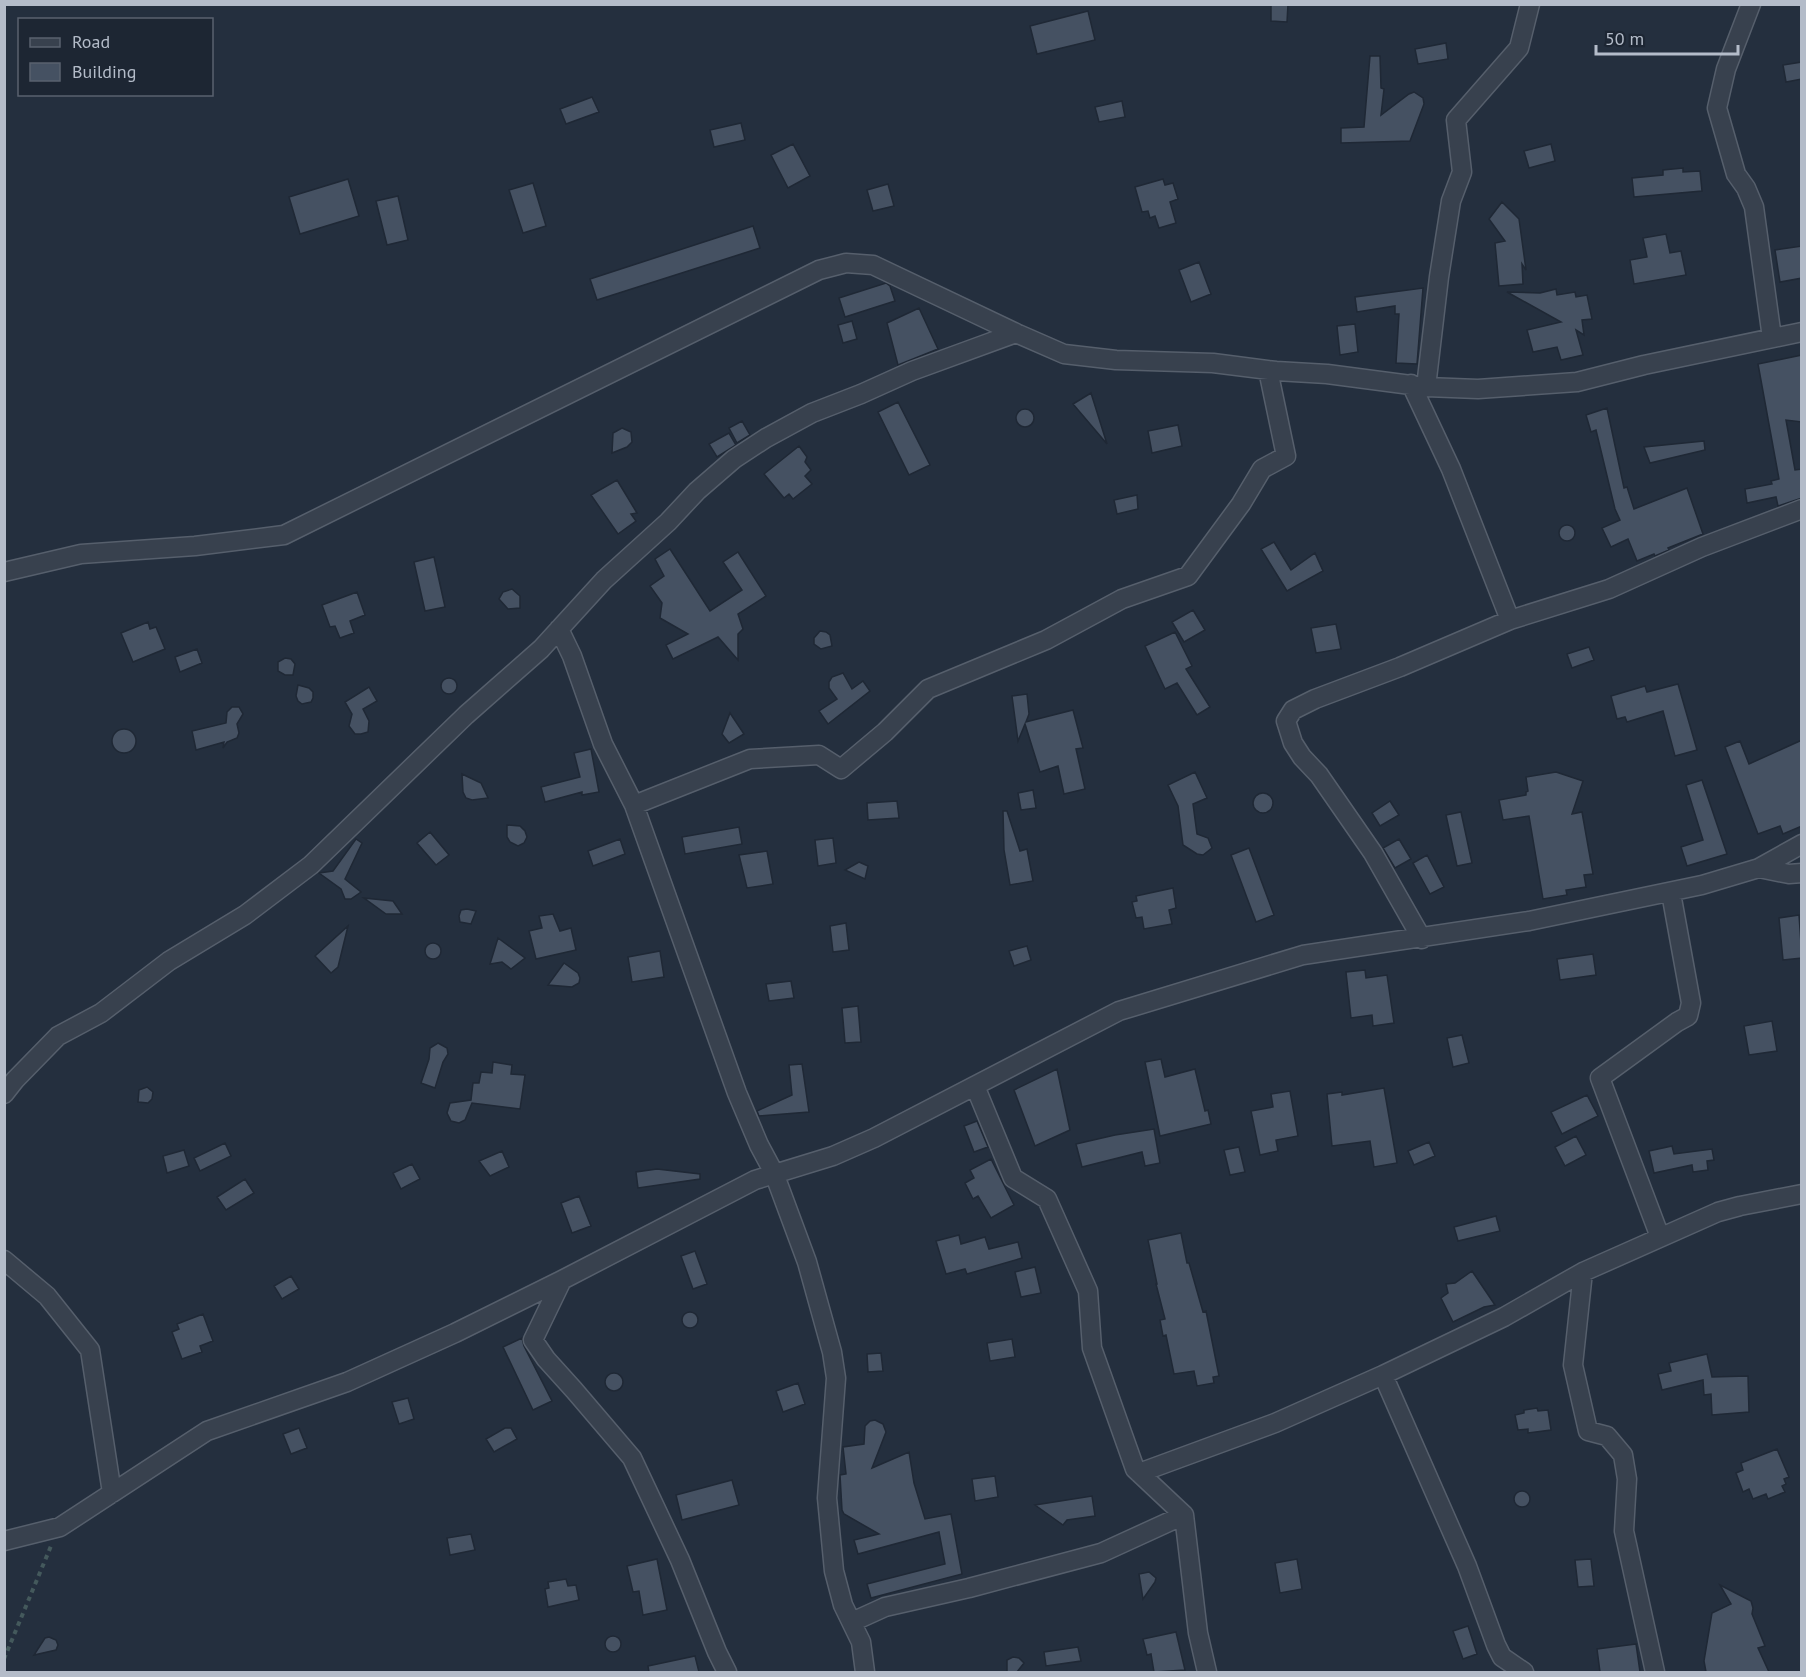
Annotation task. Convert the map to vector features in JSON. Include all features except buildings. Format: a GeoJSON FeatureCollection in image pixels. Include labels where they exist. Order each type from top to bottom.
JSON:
{"type":"FeatureCollection","features":[{"type":"Feature","properties":{"kind":"street"},"geometry":{"type":"LineString","coordinates":[[1510,620],[1419,386],[1450,212],[1462,172],[1456,120],[1519,48],[1530,4]]}},
{"type":"Feature","properties":{"kind":"street"},"geometry":{"type":"LineString","coordinates":[[1751,4],[1726,69],[1717,108],[1736,174],[1746,188],[1754,207],[1772,338]]}},
{"type":"Feature","properties":{"kind":"street"},"geometry":{"type":"LineString","coordinates":[[4,572],[81,554],[195,546],[284,535],[819,270],[846,263],[873,265],[1064,354],[1116,360],[1213,363],[1419,386],[1478,389],[1577,382],[1644,365],[1802,332]]}},
{"type":"Feature","properties":{"kind":"street"},"geometry":{"type":"LineString","coordinates":[[4,1094],[58,1036],[101,1012],[169,961],[245,915],[311,865],[466,715],[541,649],[604,580],[734,459],[765,438],[812,413],[912,371],[1016,333]]}},
{"type":"Feature","properties":{"kind":"street"},"geometry":{"type":"LineString","coordinates":[[634,804],[750,759],[819,755],[841,769],[885,732],[928,689],[1046,640],[1122,598],[1188,576],[1241,504],[1262,469],[1286,456],[1268,370]]}},
{"type":"Feature","properties":{"kind":"street"},"geometry":{"type":"LineString","coordinates":[[1422,939],[1373,853],[1319,775],[1302,757],[1293,743],[1286,721],[1293,710],[1510,620],[1610,589],[1702,547],[1802,508]]}},
{"type":"Feature","properties":{"kind":"street"},"geometry":{"type":"LineString","coordinates":[[560,628],[603,744],[634,804],[737,1093],[759,1145],[774,1173],[807,1263],[832,1352],[836,1378],[827,1498],[829,1523],[839,1592],[861,1642],[865,1672]]}},
{"type":"Feature","properties":{"kind":"street"},"geometry":{"type":"LineString","coordinates":[[4,1541],[60,1527],[207,1431],[347,1382],[455,1333],[755,1180],[833,1156],[916,1117],[1119,1011],[1303,955],[1422,939],[1529,921],[1702,885],[1759,868],[1802,844]]}},
{"type":"Feature","properties":{"kind":"street"},"geometry":{"type":"LineString","coordinates":[[1759,868],[1789,874],[1802,873]]}},
{"type":"Feature","properties":{"kind":"street"},"geometry":{"type":"LineString","coordinates":[[1660,1237],[1600,1078],[1688,1016],[1691,1003],[1671,892]]}},
{"type":"Feature","properties":{"kind":"street"},"geometry":{"type":"LineString","coordinates":[[975,1086],[1013,1178],[1047,1199],[1088,1291],[1092,1348],[1135,1469],[1184,1515],[1198,1633],[1207,1672]]}},
{"type":"Feature","properties":{"kind":"street"},"geometry":{"type":"LineString","coordinates":[[1139,1473],[1275,1423],[1383,1375],[1504,1317],[1583,1272],[1718,1212],[1802,1194]]}},
{"type":"Feature","properties":{"kind":"street"},"geometry":{"type":"LineString","coordinates":[[4,1260],[47,1296],[90,1350],[112,1492]]}},
{"type":"Feature","properties":{"kind":"street"},"geometry":{"type":"LineString","coordinates":[[1583,1272],[1574,1352],[1575,1381],[1587,1431],[1607,1436],[1623,1455],[1628,1479],[1624,1531],[1655,1672]]}},
{"type":"Feature","properties":{"kind":"street"},"geometry":{"type":"LineString","coordinates":[[562,1280],[533,1340],[546,1359],[632,1458],[680,1560],[717,1652],[728,1672]]}},
{"type":"Feature","properties":{"kind":"street"},"geometry":{"type":"LineString","coordinates":[[1383,1375],[1467,1566],[1496,1645],[1502,1657],[1524,1672]]}},
{"type":"Feature","properties":{"kind":"street"},"geometry":{"type":"LineString","coordinates":[[852,1622],[885,1607],[969,1588],[1101,1553],[1184,1515]]}},
{"type":"Feature","properties":{"kind":"path"},"geometry":{"type":"LineString","coordinates":[[4,1659],[60,1527]]}}]}
